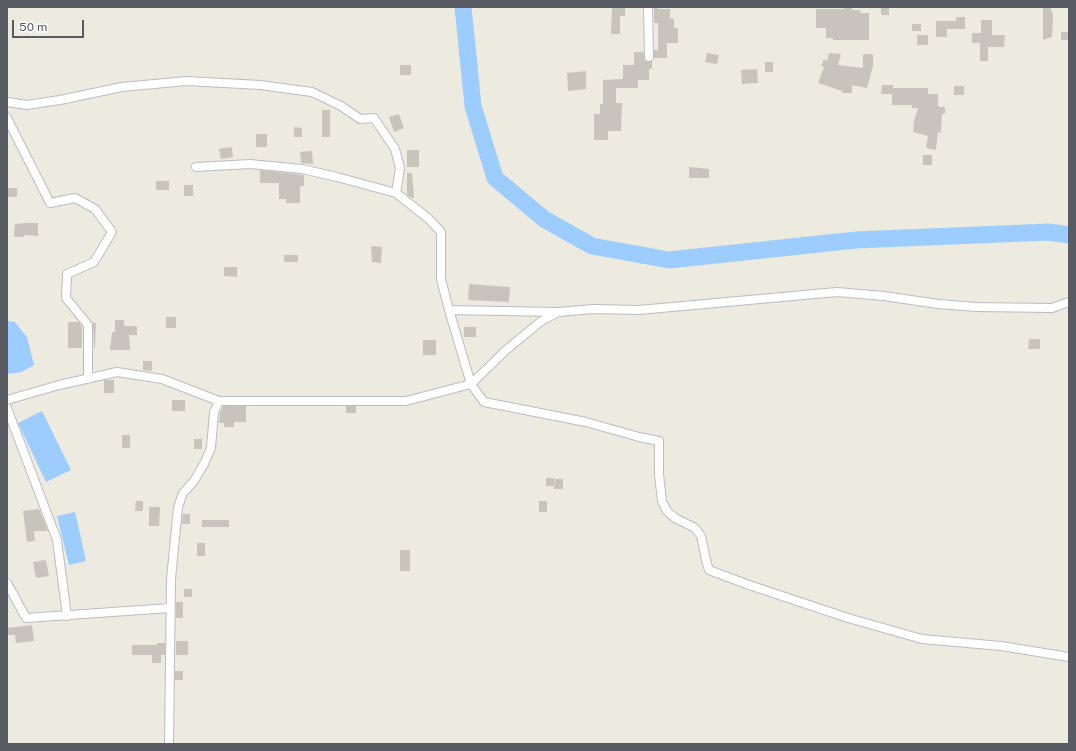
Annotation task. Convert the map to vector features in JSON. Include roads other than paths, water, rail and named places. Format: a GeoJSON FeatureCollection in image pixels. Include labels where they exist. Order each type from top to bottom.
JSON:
{"type":"FeatureCollection","features":[{"type":"Feature","properties":{"kind":"street"},"geometry":{"type":"LineString","coordinates":[[648,7],[649,57]]}},
{"type":"Feature","properties":{"kind":"street"},"geometry":{"type":"LineString","coordinates":[[7,102],[27,105],[60,100],[122,87],[187,81],[260,85],[312,92],[341,106],[360,119],[374,118],[394,149],[400,168],[396,193]]}},
{"type":"Feature","properties":{"kind":"street"},"geometry":{"type":"LineString","coordinates":[[7,118],[50,203],[75,198],[96,208],[112,232],[94,262],[67,274],[66,298],[88,325],[88,379]]}},
{"type":"Feature","properties":{"kind":"street"},"geometry":{"type":"LineString","coordinates":[[196,167],[250,164],[302,169],[396,193],[429,219],[441,232],[441,279],[471,384],[484,402],[586,422],[659,441],[659,474],[662,501],[667,511],[675,518],[695,528],[701,536],[709,570],[848,618],[922,639],[1001,646],[1069,657]]}},
{"type":"Feature","properties":{"kind":"street"},"geometry":{"type":"LineString","coordinates":[[449,310],[558,312],[594,309],[639,310],[837,292],[977,307],[1052,308],[1069,302]]}},
{"type":"Feature","properties":{"kind":"street"},"geometry":{"type":"LineString","coordinates":[[7,400],[59,385],[117,372],[162,378],[219,401],[406,401],[471,384],[505,351],[540,322],[558,312]]}},
{"type":"Feature","properties":{"kind":"street"},"geometry":{"type":"LineString","coordinates":[[169,744],[171,579],[178,507],[183,494],[194,481],[211,448],[214,412],[219,401]]}},
{"type":"Feature","properties":{"kind":"street"},"geometry":{"type":"LineString","coordinates":[[7,408],[57,540],[67,616]]}},
{"type":"Feature","properties":{"kind":"street"},"geometry":{"type":"LineString","coordinates":[[7,583],[26,618],[170,608]]}},
{"type":"Feature","properties":{"kind":"water"},"geometry":{"type":"Polygon","coordinates":[[[7,321],[15,322],[27,337],[34,365],[22,372],[7,374],[7,321]]]}},
{"type":"Feature","properties":{"kind":"water"},"geometry":{"type":"Polygon","coordinates":[[[42,411],[71,470],[46,482],[18,423],[42,411]]]}},
{"type":"Feature","properties":{"kind":"water"},"geometry":{"type":"Polygon","coordinates":[[[75,512],[86,561],[69,565],[57,516],[75,512]]]}},
{"type":"Feature","properties":{"kind":"waterway"},"geometry":{"type":"LineString","coordinates":[[463,7],[473,106],[495,178],[544,219],[592,246],[669,260],[856,240],[1049,232],[1069,235]]}}]}
